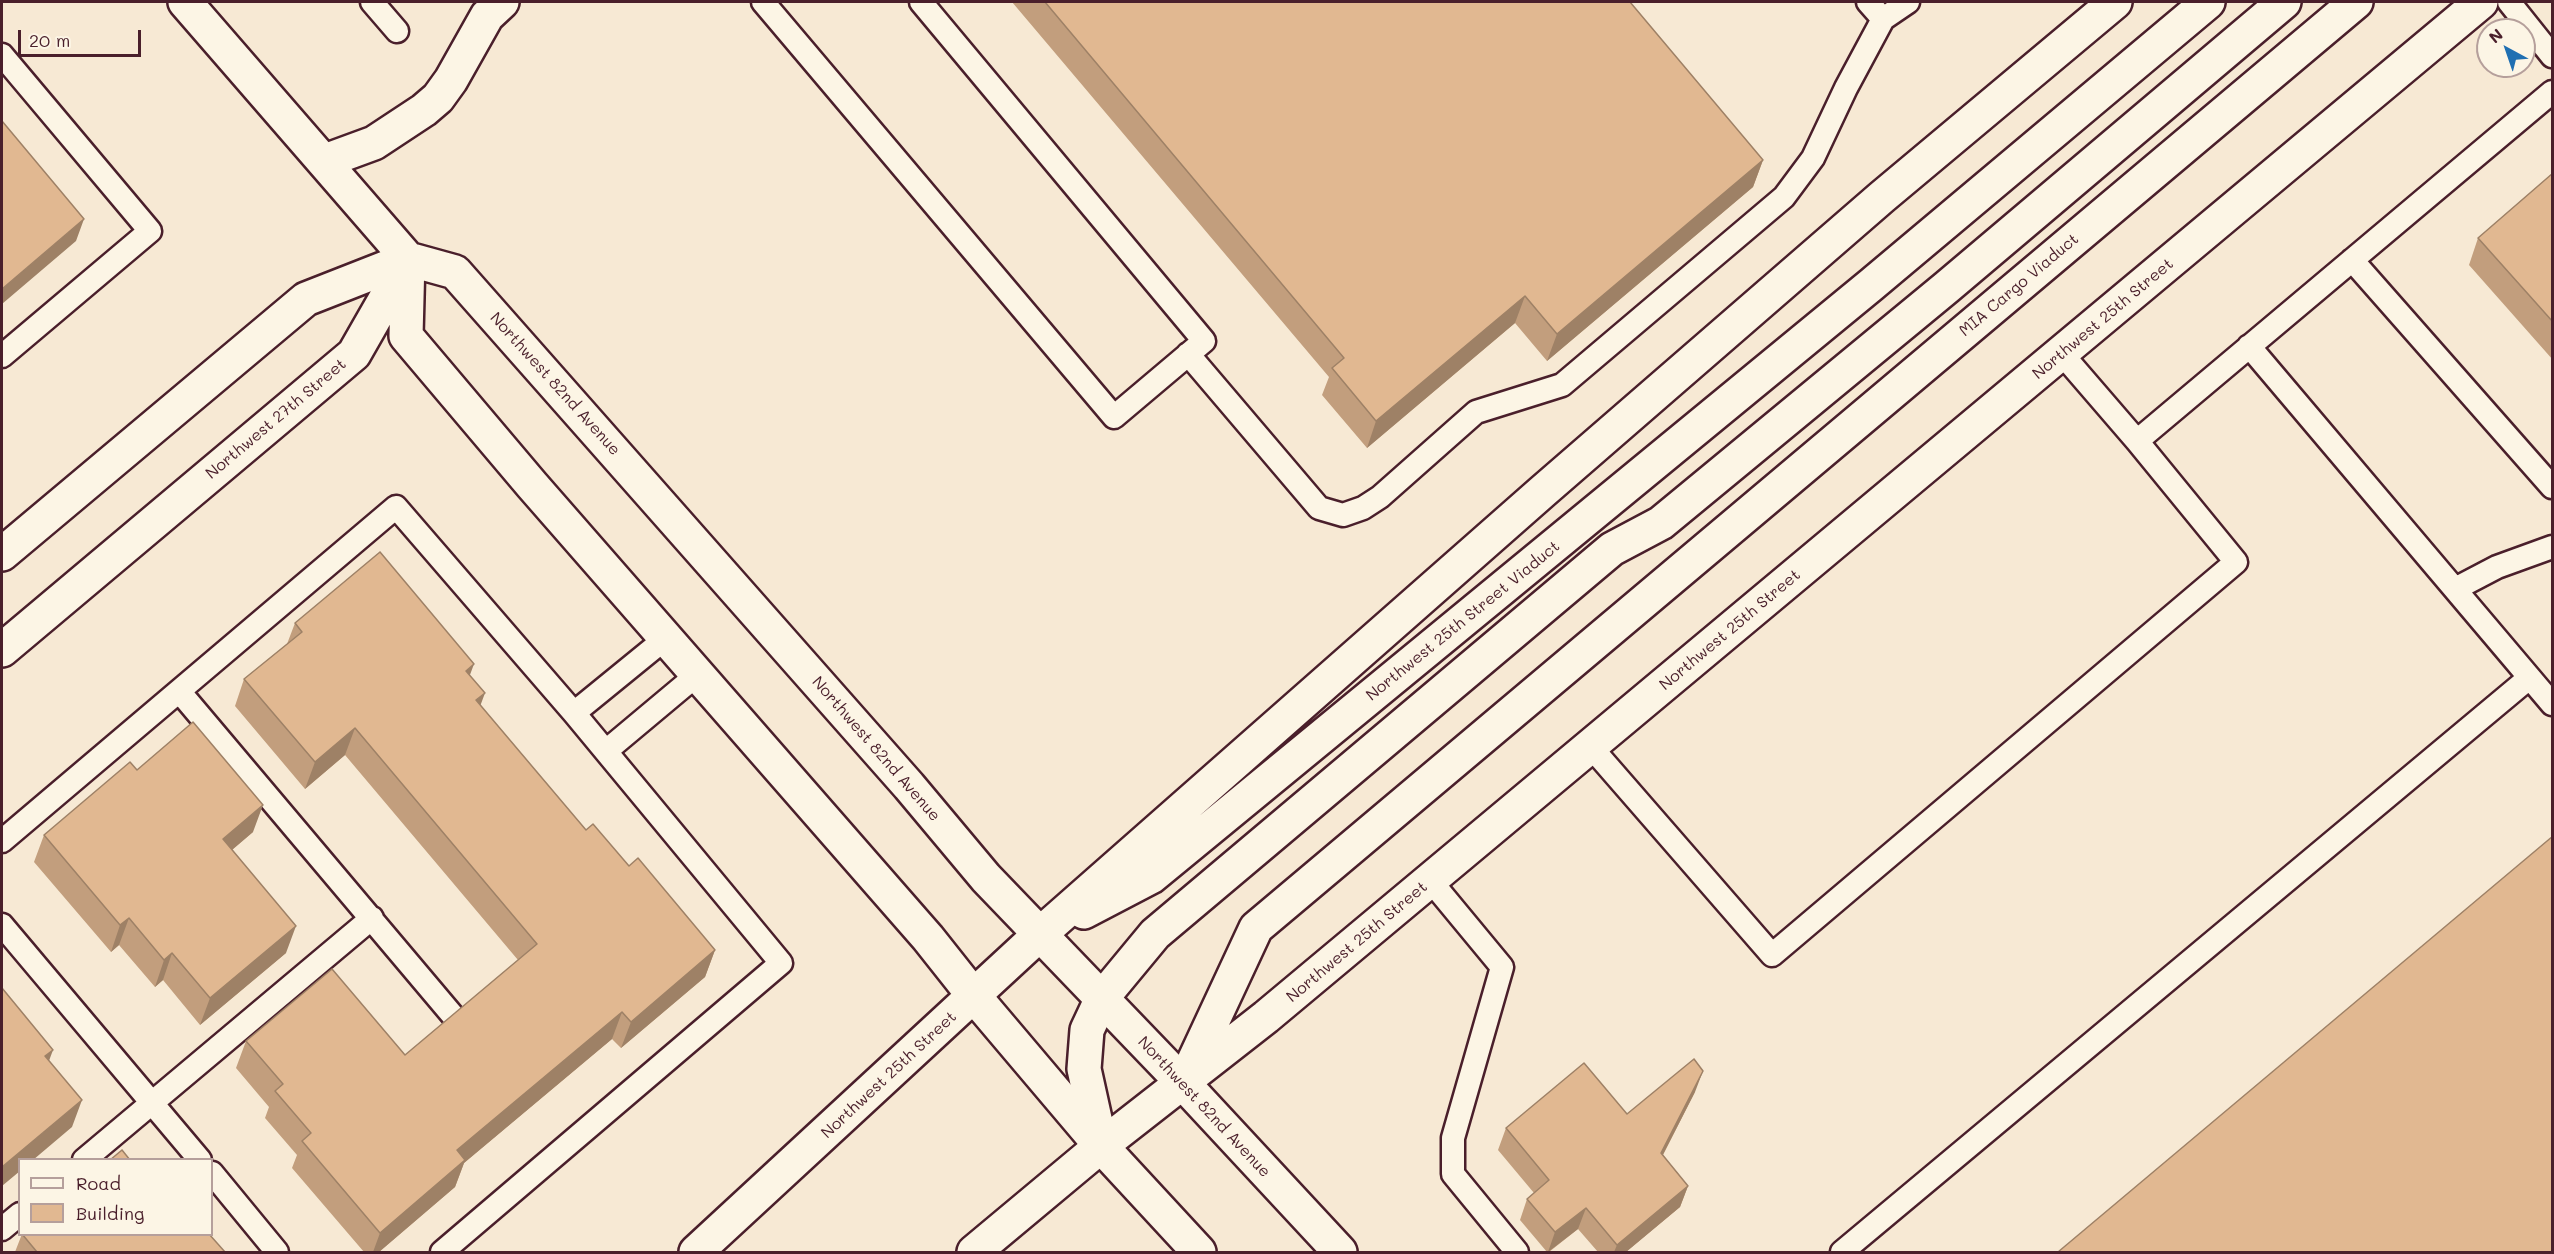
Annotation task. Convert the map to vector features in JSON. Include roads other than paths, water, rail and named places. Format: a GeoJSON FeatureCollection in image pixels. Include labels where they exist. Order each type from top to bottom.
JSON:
{"type":"FeatureCollection","features":[{"type":"Feature","properties":{"kind":"main road"},"geometry":{"type":"LineString","coordinates":[[185,2],[408,259],[406,336],[928,938],[1101,1146],[1199,1252]]}},
{"type":"Feature","properties":{"kind":"main road"},"geometry":{"type":"LineString","coordinates":[[325,161],[388,136],[431,104],[451,81],[487,16],[502,2]]}},
{"type":"Feature","properties":{"kind":"main road","name":"Northwest 25th Street"},"geometry":{"type":"LineString","coordinates":[[696,1252],[1040,934],[1873,205],[2115,2]]}},
{"type":"Feature","properties":{"kind":"main road","name":"Northwest 25th Street Viaduct"},"geometry":{"type":"LineString","coordinates":[[1040,934],[1151,878],[1677,446],[2208,2]]}},
{"type":"Feature","properties":{"kind":"main road"},"geometry":{"type":"LineString","coordinates":[[1101,1146],[1084,1069],[1087,1030],[1102,998],[1155,934],[1612,549],[1661,523],[1956,279],[2284,2]]}},
{"type":"Feature","properties":{"kind":"main road","name":"MIA Cargo Viaduct"},"geometry":{"type":"LineString","coordinates":[[1184,1083],[1256,928],[2356,2]]}},
{"type":"Feature","properties":{"kind":"main road","name":"Northwest 25th Street"},"geometry":{"type":"LineString","coordinates":[[974,1252],[1101,1146],[1184,1083],[1591,747],[2481,2]]}},
{"type":"Feature","properties":{"kind":"main road"},"geometry":{"type":"LineString","coordinates":[[2,554],[306,299],[408,259]]}},
{"type":"Feature","properties":{"kind":"main road","name":"Northwest 82nd Avenue"},"geometry":{"type":"LineString","coordinates":[[408,259],[455,272],[894,768],[986,878],[1184,1083],[1340,1252]]}},
{"type":"Feature","properties":{"kind":"main road","name":"Northwest 27th Street"},"geometry":{"type":"LineString","coordinates":[[2,650],[354,354],[408,259]]}},
{"type":"Feature","properties":{"kind":"main road"},"geometry":{"type":"LineString","coordinates":[[1612,549],[1677,446]]}},
{"type":"Feature","properties":{"kind":"lane"},"geometry":{"type":"LineString","coordinates":[[372,2],[397,31]]}},
{"type":"Feature","properties":{"kind":"lane"},"geometry":{"type":"LineString","coordinates":[[763,2],[1114,417],[1204,341],[921,2]]}},
{"type":"Feature","properties":{"kind":"lane"},"geometry":{"type":"LineString","coordinates":[[1868,2],[1883,19]]}},
{"type":"Feature","properties":{"kind":"lane"},"geometry":{"type":"LineString","coordinates":[[1188,354],[1319,508],[1343,515],[1363,508],[1380,497],[1476,412],[1562,385],[1784,197],[1813,158],[1846,88],[1883,19],[1908,2]]}},
{"type":"Feature","properties":{"kind":"lane"},"geometry":{"type":"LineString","coordinates":[[2509,2],[2553,56]]}},
{"type":"Feature","properties":{"kind":"lane"},"geometry":{"type":"LineString","coordinates":[[2,55],[150,231],[2,356]]}},
{"type":"Feature","properties":{"kind":"lane"},"geometry":{"type":"LineString","coordinates":[[2137,441],[2553,92]]}},
{"type":"Feature","properties":{"kind":"lane"},"geometry":{"type":"LineString","coordinates":[[2352,260],[2553,487]]}},
{"type":"Feature","properties":{"kind":"lane"},"geometry":{"type":"LineString","coordinates":[[2249,346],[2553,704]]}},
{"type":"Feature","properties":{"kind":"lane"},"geometry":{"type":"LineString","coordinates":[[1591,747],[1772,955],[2236,562],[2062,354]]}},
{"type":"Feature","properties":{"kind":"lane"},"geometry":{"type":"LineString","coordinates":[[2,842],[396,507],[574,713],[781,963],[442,1252]]}},
{"type":"Feature","properties":{"kind":"lane"},"geometry":{"type":"LineString","coordinates":[[2454,589],[2497,567],[2553,548]]}},
{"type":"Feature","properties":{"kind":"lane"},"geometry":{"type":"LineString","coordinates":[[574,713],[666,638]]}},
{"type":"Feature","properties":{"kind":"lane"},"geometry":{"type":"LineString","coordinates":[[606,751],[698,674]]}},
{"type":"Feature","properties":{"kind":"lane"},"geometry":{"type":"LineString","coordinates":[[1842,1252],[2529,678]]}},
{"type":"Feature","properties":{"kind":"lane"},"geometry":{"type":"LineString","coordinates":[[179,692],[372,918],[453,1017]]}},
{"type":"Feature","properties":{"kind":"lane"},"geometry":{"type":"LineString","coordinates":[[1430,880],[1502,967],[1453,1138],[1453,1174],[1517,1252]]}},
{"type":"Feature","properties":{"kind":"lane"},"geometry":{"type":"LineString","coordinates":[[86,1158],[372,918]]}},
{"type":"Feature","properties":{"kind":"lane"},"geometry":{"type":"LineString","coordinates":[[2,925],[198,1158]]}},
{"type":"Feature","properties":{"kind":"lane"},"geometry":{"type":"LineString","coordinates":[[213,1174],[277,1252]]}},
{"type":"Feature","properties":{"kind":"lane"},"geometry":{"type":"LineString","coordinates":[[2,1229],[18,1216]]}}]}
